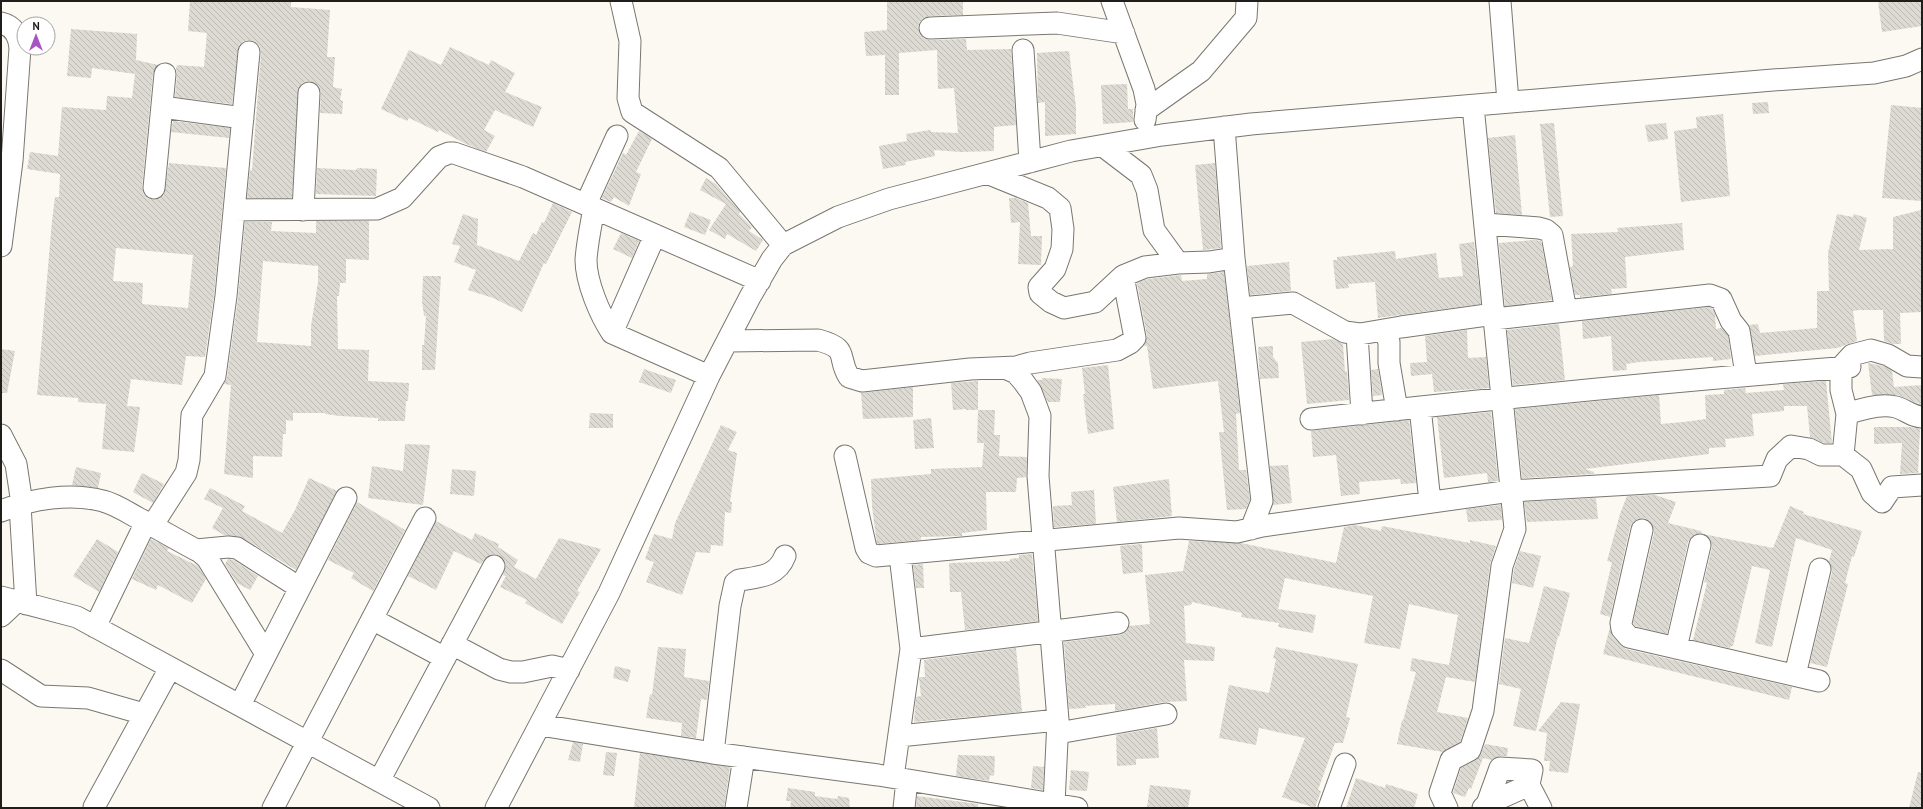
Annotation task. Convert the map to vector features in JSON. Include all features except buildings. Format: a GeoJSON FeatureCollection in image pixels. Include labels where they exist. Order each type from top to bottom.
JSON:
{"type":"FeatureCollection","features":[{"type":"Feature","properties":{"kind":"street"},"geometry":{"type":"LineString","coordinates":[[622,1],[630,42],[628,98],[632,112],[719,168],[783,245]]}},
{"type":"Feature","properties":{"kind":"street"},"geometry":{"type":"LineString","coordinates":[[1112,1],[1144,89],[1146,110],[1143,139]]}},
{"type":"Feature","properties":{"kind":"street"},"geometry":{"type":"LineString","coordinates":[[1146,110],[1201,71],[1243,24],[1248,10],[1246,1]]}},
{"type":"Feature","properties":{"kind":"street"},"geometry":{"type":"LineString","coordinates":[[1500,1],[1508,102]]}},
{"type":"Feature","properties":{"kind":"street"},"geometry":{"type":"LineString","coordinates":[[1,23],[11,28],[16,33],[20,48],[12,161],[1,246]]}},
{"type":"Feature","properties":{"kind":"street"},"geometry":{"type":"LineString","coordinates":[[930,28],[1057,23],[1124,33]]}},
{"type":"Feature","properties":{"kind":"street"},"geometry":{"type":"LineString","coordinates":[[1023,50],[1030,162]]}},
{"type":"Feature","properties":{"kind":"street"},"geometry":{"type":"LineString","coordinates":[[95,627],[149,524],[186,473],[189,460],[192,415],[214,380],[226,296],[249,52]]}},
{"type":"Feature","properties":{"kind":"street"},"geometry":{"type":"LineString","coordinates":[[496,808],[609,593],[709,376],[760,281],[783,245],[838,217],[889,199],[1071,151],[1143,139],[1224,127],[1508,102],[1874,73],[1906,66],[1922,59]]}},
{"type":"Feature","properties":{"kind":"street"},"geometry":{"type":"LineString","coordinates":[[154,188],[165,74]]}},
{"type":"Feature","properties":{"kind":"street"},"geometry":{"type":"LineString","coordinates":[[303,210],[309,93]]}},
{"type":"Feature","properties":{"kind":"street"},"geometry":{"type":"LineString","coordinates":[[1447,808],[1440,793],[1451,760],[1470,750],[1483,711],[1502,566],[1515,529],[1473,106]]}},
{"type":"Feature","properties":{"kind":"street"},"geometry":{"type":"LineString","coordinates":[[162,108],[242,118]]}},
{"type":"Feature","properties":{"kind":"street"},"geometry":{"type":"LineString","coordinates":[[1224,127],[1234,258],[1262,501],[1251,528]]}},
{"type":"Feature","properties":{"kind":"street"},"geometry":{"type":"LineString","coordinates":[[617,136],[590,206],[586,259],[589,280],[605,323],[612,333],[709,376]]}},
{"type":"Feature","properties":{"kind":"street"},"geometry":{"type":"LineString","coordinates":[[1103,146],[1141,175],[1148,190],[1154,230],[1178,263]]}},
{"type":"Feature","properties":{"kind":"street"},"geometry":{"type":"LineString","coordinates":[[234,210],[366,210],[386,206],[402,198],[439,157],[449,153],[524,177],[760,281]]}},
{"type":"Feature","properties":{"kind":"street"},"geometry":{"type":"LineString","coordinates":[[987,173],[1048,198],[1060,208],[1063,229],[1062,249],[1055,269],[1039,287],[1040,293],[1051,302],[1064,308],[1095,302],[1122,276],[1145,267],[1178,263],[1209,262],[1234,258]]}},
{"type":"Feature","properties":{"kind":"street"},"geometry":{"type":"LineString","coordinates":[[1485,224],[1538,228],[1546,230],[1552,235],[1566,311]]}},
{"type":"Feature","properties":{"kind":"street"},"geometry":{"type":"LineString","coordinates":[[612,333],[655,235]]}},
{"type":"Feature","properties":{"kind":"street"},"geometry":{"type":"LineString","coordinates":[[729,341],[818,340],[832,344],[840,352],[849,377],[862,381],[970,369],[1005,368],[1030,362],[1117,350],[1130,343],[1135,338],[1122,276]]}},
{"type":"Feature","properties":{"kind":"street"},"geometry":{"type":"LineString","coordinates":[[1240,308],[1293,303],[1345,332],[1357,334],[1494,316],[1566,311],[1710,295],[1716,296],[1720,299],[1740,335],[1746,374]]}},
{"type":"Feature","properties":{"kind":"street"},"geometry":{"type":"LineString","coordinates":[[1384,330],[1389,342],[1389,366],[1398,410]]}},
{"type":"Feature","properties":{"kind":"street"},"geometry":{"type":"LineString","coordinates":[[1357,334],[1362,414]]}},
{"type":"Feature","properties":{"kind":"street"},"geometry":{"type":"LineString","coordinates":[[1843,455],[1847,414],[1841,390],[1845,367],[1852,355],[1871,350],[1888,355],[1907,366],[1922,367]]}},
{"type":"Feature","properties":{"kind":"street"},"geometry":{"type":"LineString","coordinates":[[1311,419],[1502,398],[1746,374],[1845,367]]}},
{"type":"Feature","properties":{"kind":"street"},"geometry":{"type":"LineString","coordinates":[[1005,368],[1016,373],[1023,381],[1031,392],[1040,416],[1038,476],[1058,726],[1054,804]]}},
{"type":"Feature","properties":{"kind":"street"},"geometry":{"type":"LineString","coordinates":[[1420,407],[1430,502]]}},
{"type":"Feature","properties":{"kind":"street"},"geometry":{"type":"LineString","coordinates":[[1847,414],[1860,409],[1896,407],[1913,416],[1922,417]]}},
{"type":"Feature","properties":{"kind":"street"},"geometry":{"type":"LineString","coordinates":[[1,434],[15,460],[14,507],[8,602],[66,613],[95,627],[429,808]]}},
{"type":"Feature","properties":{"kind":"street"},"geometry":{"type":"LineString","coordinates":[[845,456],[866,548],[869,554],[876,556],[1044,542],[1180,528],[1237,532],[1251,528],[1511,491],[1770,476],[1777,459],[1792,446],[1809,449],[1821,455],[1843,455],[1861,469],[1872,493],[1882,502],[1892,487],[1922,485]]}},
{"type":"Feature","properties":{"kind":"street"},"geometry":{"type":"LineString","coordinates":[[14,507],[62,498],[85,497],[104,501],[196,550],[207,558],[212,565],[266,654]]}},
{"type":"Feature","properties":{"kind":"street"},"geometry":{"type":"LineString","coordinates":[[240,705],[346,498]]}},
{"type":"Feature","properties":{"kind":"street"},"geometry":{"type":"LineString","coordinates":[[273,808],[425,518]]}},
{"type":"Feature","properties":{"kind":"street"},"geometry":{"type":"LineString","coordinates":[[1642,530],[1621,623],[1622,629],[1629,637],[1819,681]]}},
{"type":"Feature","properties":{"kind":"street"},"geometry":{"type":"LineString","coordinates":[[1676,648],[1700,545]]}},
{"type":"Feature","properties":{"kind":"street"},"geometry":{"type":"LineString","coordinates":[[196,550],[228,546],[237,548],[300,588]]}},
{"type":"Feature","properties":{"kind":"street"},"geometry":{"type":"LineString","coordinates":[[900,555],[910,649],[899,736],[900,778],[904,808]]}},
{"type":"Feature","properties":{"kind":"street"},"geometry":{"type":"LineString","coordinates":[[713,753],[730,606],[735,583],[739,580],[770,575],[779,569],[785,556]]}},
{"type":"Feature","properties":{"kind":"street"},"geometry":{"type":"LineString","coordinates":[[379,781],[494,566]]}},
{"type":"Feature","properties":{"kind":"street"},"geometry":{"type":"LineString","coordinates":[[1795,675],[1820,569]]}},
{"type":"Feature","properties":{"kind":"street"},"geometry":{"type":"LineString","coordinates":[[372,618],[448,651],[498,669],[511,672],[524,672],[552,666],[569,670]]}},
{"type":"Feature","properties":{"kind":"street"},"geometry":{"type":"LineString","coordinates":[[910,649],[1118,623]]}},
{"type":"Feature","properties":{"kind":"street"},"geometry":{"type":"LineString","coordinates":[[94,807],[170,668]]}},
{"type":"Feature","properties":{"kind":"street"},"geometry":{"type":"LineString","coordinates":[[1,670],[41,696],[88,698],[144,714]]}},
{"type":"Feature","properties":{"kind":"street"},"geometry":{"type":"LineString","coordinates":[[899,736],[1058,726],[1166,714]]}},
{"type":"Feature","properties":{"kind":"street"},"geometry":{"type":"LineString","coordinates":[[540,725],[713,753],[900,778],[984,800],[1054,804],[1077,808]]}},
{"type":"Feature","properties":{"kind":"street"},"geometry":{"type":"LineString","coordinates":[[736,808],[744,757]]}},
{"type":"Feature","properties":{"kind":"street"},"geometry":{"type":"LineString","coordinates":[[1329,808],[1345,764]]}},
{"type":"Feature","properties":{"kind":"street"},"geometry":{"type":"LineString","coordinates":[[1485,806],[1500,768],[1532,770],[1529,785],[1541,808]]}},
{"type":"Feature","properties":{"kind":"street"},"geometry":{"type":"LineString","coordinates":[[1485,806],[1529,785]]}}]}
